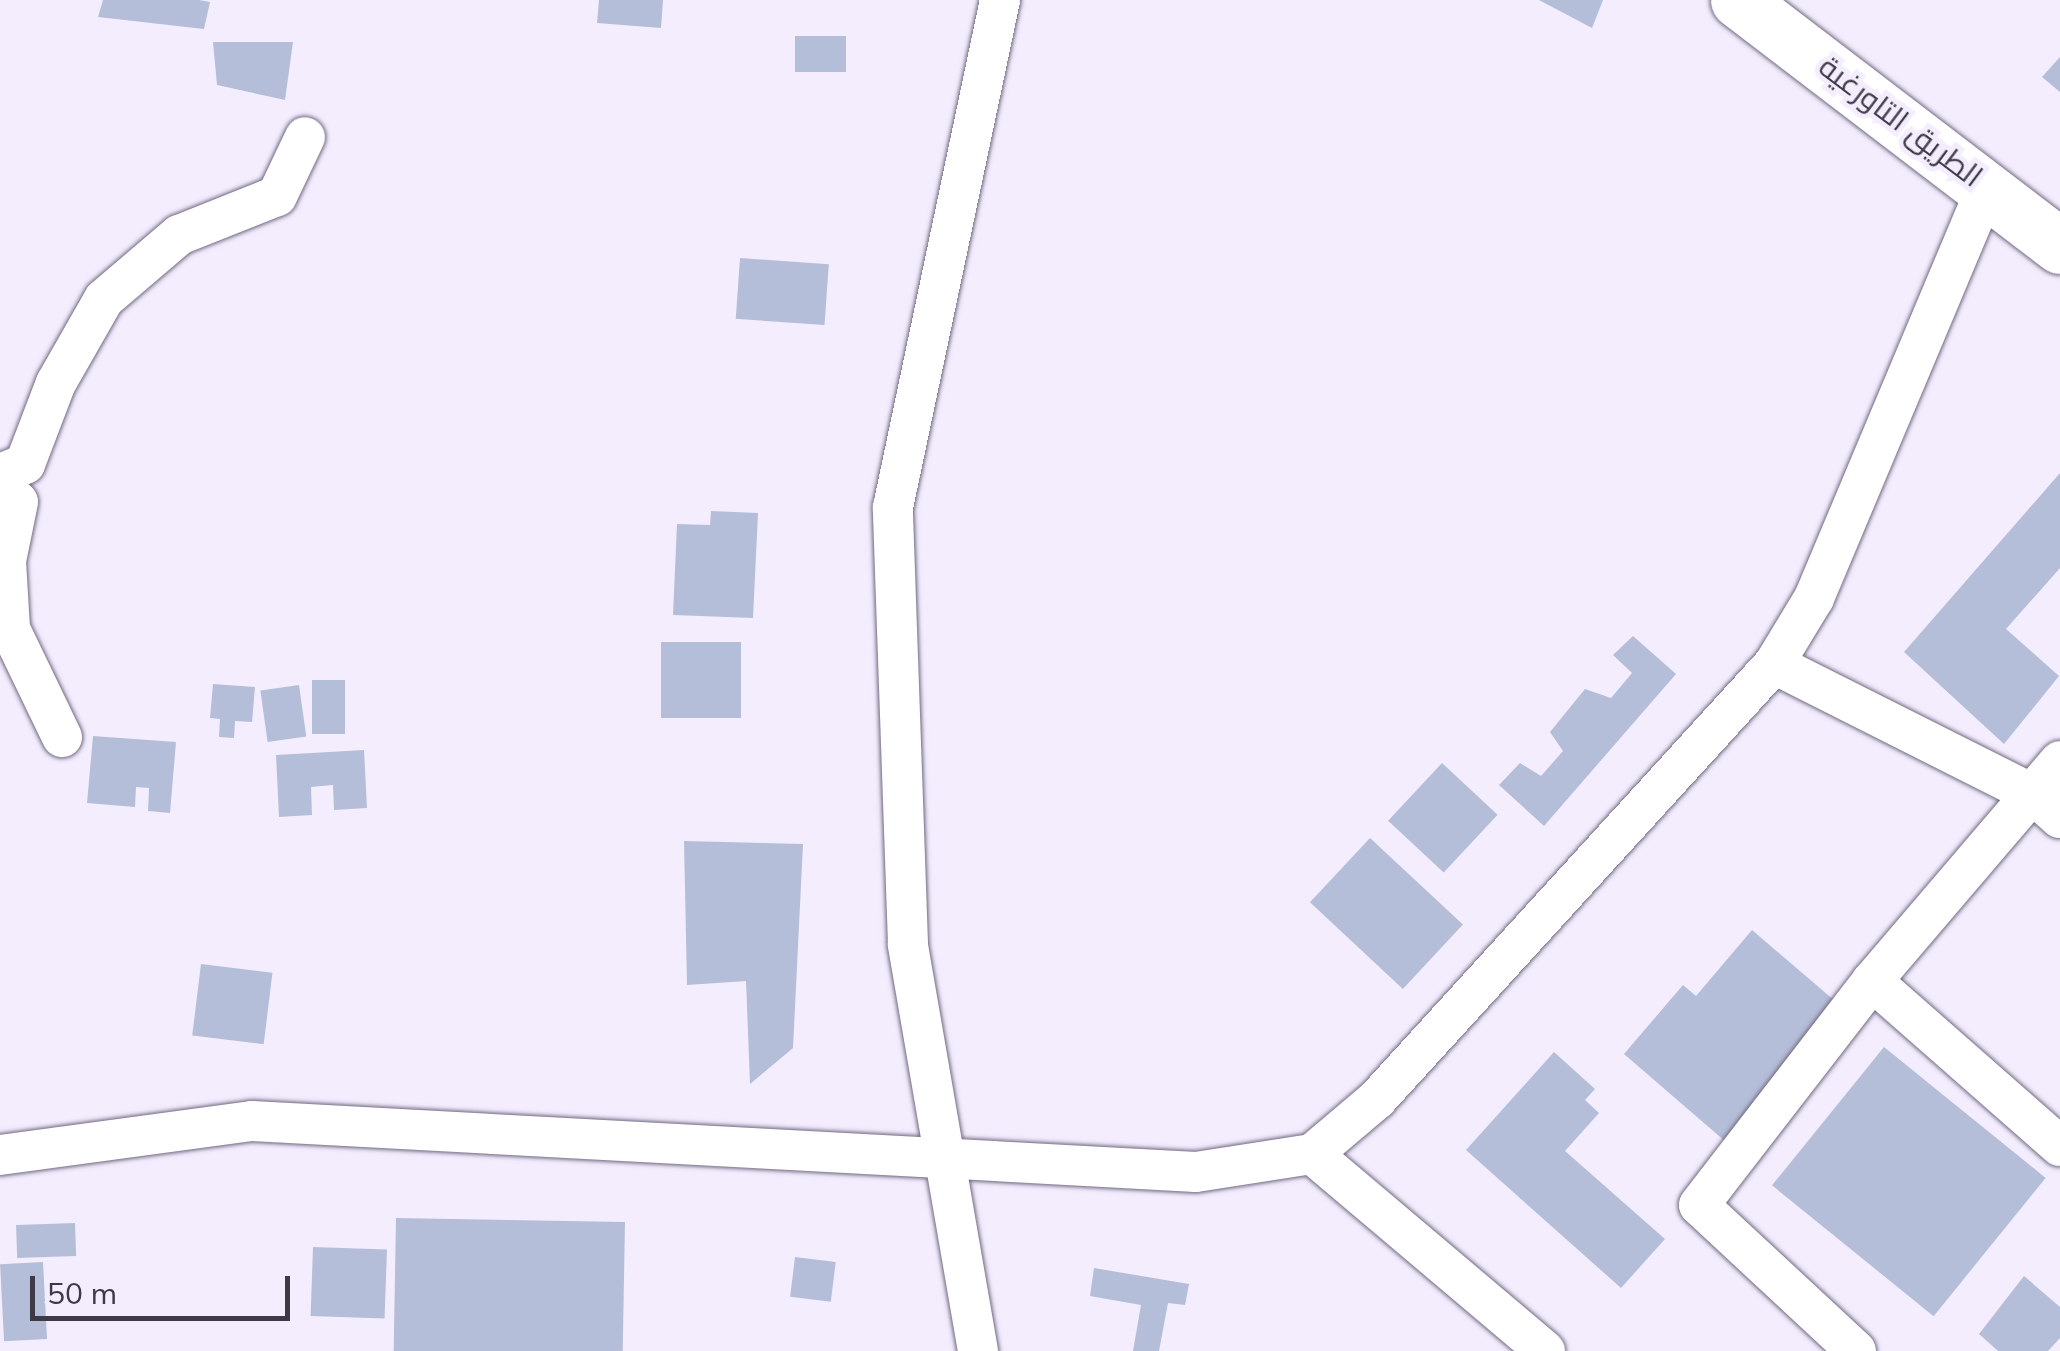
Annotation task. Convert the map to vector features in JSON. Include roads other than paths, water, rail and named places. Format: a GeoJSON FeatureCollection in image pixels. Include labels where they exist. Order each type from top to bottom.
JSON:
{"type":"FeatureCollection","features":[{"type":"Feature","properties":{"kind":"street"},"geometry":{"type":"LineString","coordinates":[[978,1351],[908,944],[893,507],[1000,0]]}},
{"type":"Feature","properties":{"kind":"street","name":"الطريق التاورغية"},"geometry":{"type":"LineString","coordinates":[[1738,0],[1988,185],[2060,246]]}},
{"type":"Feature","properties":{"kind":"street"},"geometry":{"type":"LineString","coordinates":[[0,474],[25,464],[104,299],[179,236],[277,196],[305,137]]}},
{"type":"Feature","properties":{"kind":"street"},"geometry":{"type":"LineString","coordinates":[[0,1155],[252,1121],[1196,1172],[1312,1154],[1377,1099],[1774,664],[1814,598],[1988,185]]}},
{"type":"Feature","properties":{"kind":"street"},"geometry":{"type":"LineString","coordinates":[[0,484],[18,502],[6,561],[10,629],[62,737]]}},
{"type":"Feature","properties":{"kind":"street"},"geometry":{"type":"LineString","coordinates":[[1774,664],[2046,806]]}},
{"type":"Feature","properties":{"kind":"street"},"geometry":{"type":"LineString","coordinates":[[1856,1351],[1699,1205],[1872,981],[2046,806],[2060,760]]}},
{"type":"Feature","properties":{"kind":"street"},"geometry":{"type":"LineString","coordinates":[[1872,981],[2060,1146]]}},
{"type":"Feature","properties":{"kind":"street"},"geometry":{"type":"LineString","coordinates":[[1312,1154],[1545,1351]]}}]}
